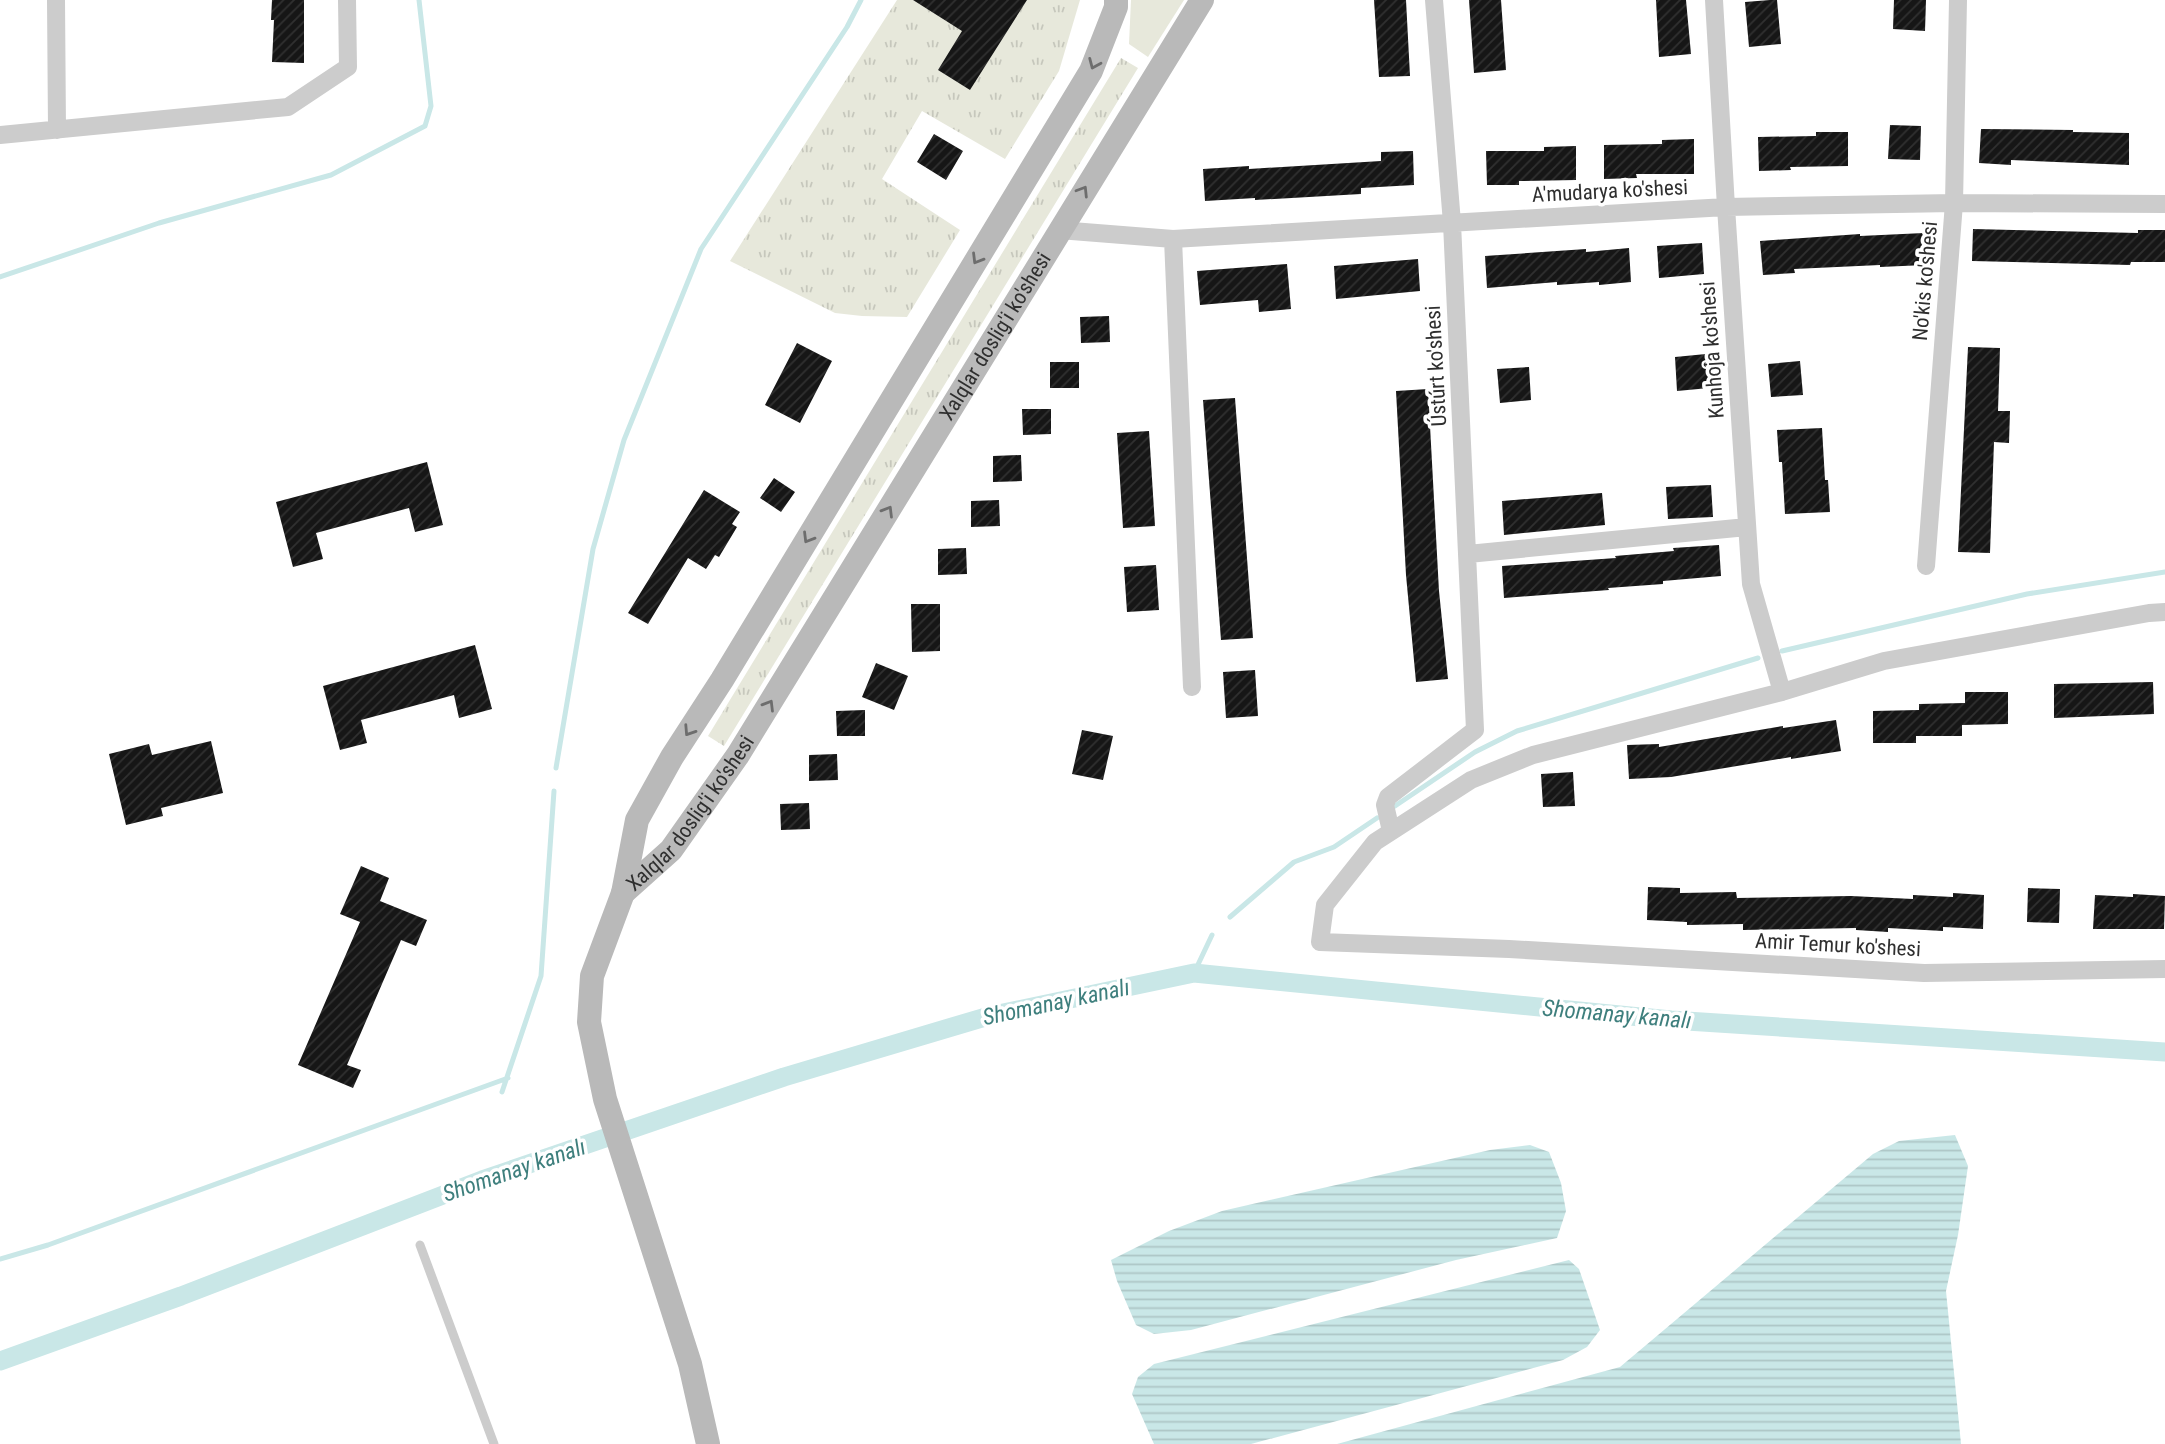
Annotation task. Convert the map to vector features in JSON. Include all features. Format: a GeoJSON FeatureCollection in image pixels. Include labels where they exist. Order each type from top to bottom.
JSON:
{"type":"FeatureCollection","features":[{"type":"Feature","properties":{"kind":"main road","name":"Xalqlar doslig'i ko'shesi"},"geometry":{"type":"LineString","coordinates":[[623,893],[636,820],[1091,71],[1116,7],[1116,0]]}},
{"type":"Feature","properties":{"kind":"main road","name":"Xalqlar doslig'i ko'shesi"},"geometry":{"type":"LineString","coordinates":[[623,893],[671,850],[738,755],[1202,0]]}},
{"type":"Feature","properties":{"kind":"main road"},"geometry":{"type":"LineString","coordinates":[[623,893],[592,976],[589,1022],[605,1099],[690,1364],[708,1444]]}},
{"type":"Feature","properties":{"kind":"street"},"geometry":{"type":"LineString","coordinates":[[55,0],[57,130]]}},
{"type":"Feature","properties":{"kind":"street"},"geometry":{"type":"LineString","coordinates":[[0,135],[288,107],[348,67],[347,0]]}},
{"type":"Feature","properties":{"kind":"street","name":"Ústúrt ko'shesi"},"geometry":{"type":"LineString","coordinates":[[1391,831],[1385,804],[1388,797],[1475,730],[1452,223],[1434,0]]}},
{"type":"Feature","properties":{"kind":"street","name":"Kunhoja ko'shesi"},"geometry":{"type":"LineString","coordinates":[[1714,0],[1751,584],[1782,692]]}},
{"type":"Feature","properties":{"kind":"street","name":"No'kis ko'shesi"},"geometry":{"type":"LineString","coordinates":[[1926,566],[1954,202],[1958,0]]}},
{"type":"Feature","properties":{"kind":"street","name":"A'mudarya ko'shesi"},"geometry":{"type":"LineString","coordinates":[[1059,230],[1173,239],[1726,207],[1954,202],[2165,204]]}},
{"type":"Feature","properties":{"kind":"street"},"geometry":{"type":"LineString","coordinates":[[1173,239],[1192,687]]}},
{"type":"Feature","properties":{"kind":"street"},"geometry":{"type":"LineString","coordinates":[[1468,554],[1746,527]]}},
{"type":"Feature","properties":{"kind":"street"},"geometry":{"type":"LineString","coordinates":[[1391,831],[1471,780],[1533,755],[1782,692],[1884,662],[2165,612]]}},
{"type":"Feature","properties":{"kind":"street","name":"Amir Temur ko'shesi"},"geometry":{"type":"LineString","coordinates":[[1391,831],[1375,842],[1325,905],[1320,942],[1509,949],[1924,973],[2165,970]]}},
{"type":"Feature","properties":{"kind":"lane"},"geometry":{"type":"LineString","coordinates":[[419,1245],[494,1444]]}},
{"type":"Feature","properties":{"kind":"green space"},"geometry":{"type":"Polygon","coordinates":[[[897,0],[1080,0],[1059,71],[1005,159],[922,111],[882,179],[960,230],[907,317],[835,313],[730,261],[897,0]]]}},
{"type":"Feature","properties":{"kind":"green space"},"geometry":{"type":"Polygon","coordinates":[[[1131,0],[1184,0],[1148,57],[1129,44],[1131,0]]]}},
{"type":"Feature","properties":{"kind":"green space"},"geometry":{"type":"Polygon","coordinates":[[[1121,58],[1138,68],[724,746],[708,736],[1121,58]]]}},
{"type":"Feature","properties":{"kind":"water"},"geometry":{"type":"Polygon","coordinates":[[[1955,1135],[1968,1166],[1958,1235],[1946,1291],[1961,1444],[1337,1444],[1620,1367],[1873,1154],[1899,1141],[1955,1135]]]}},
{"type":"Feature","properties":{"kind":"water"},"geometry":{"type":"Polygon","coordinates":[[[1530,1145],[1549,1152],[1561,1183],[1566,1211],[1557,1238],[1456,1260],[1191,1330],[1154,1334],[1136,1325],[1117,1281],[1111,1260],[1169,1231],[1222,1211],[1490,1150],[1530,1145]]]}},
{"type":"Feature","properties":{"kind":"water"},"geometry":{"type":"Polygon","coordinates":[[[1569,1260],[1579,1269],[1600,1330],[1587,1347],[1563,1360],[1251,1444],[1154,1444],[1132,1394],[1138,1377],[1154,1364],[1569,1260]]]}},
{"type":"Feature","properties":{"kind":"building"},"geometry":{"type":"Polygon","coordinates":[[[272,0],[304,0],[304,63],[272,62],[272,0]]]}},
{"type":"Feature","properties":{"kind":"building"},"geometry":{"type":"Polygon","coordinates":[[[913,0],[1027,0],[970,90],[938,70],[962,31],[913,0]]]}},
{"type":"Feature","properties":{"kind":"building"},"geometry":{"type":"Polygon","coordinates":[[[1374,0],[1406,0],[1410,76],[1379,77],[1374,0]]]}},
{"type":"Feature","properties":{"kind":"building"},"geometry":{"type":"Polygon","coordinates":[[[1469,0],[1501,0],[1506,70],[1474,73],[1469,0]]]}},
{"type":"Feature","properties":{"kind":"building"},"geometry":{"type":"Polygon","coordinates":[[[1656,0],[1686,0],[1691,54],[1659,57],[1656,0]]]}},
{"type":"Feature","properties":{"kind":"building"},"geometry":{"type":"Polygon","coordinates":[[[1777,0],[1781,44],[1749,47],[1745,2],[1777,0]]]}},
{"type":"Feature","properties":{"kind":"building"},"geometry":{"type":"Polygon","coordinates":[[[1894,0],[1926,0],[1925,31],[1893,29],[1894,0]]]}},
{"type":"Feature","properties":{"kind":"building"},"geometry":{"type":"Polygon","coordinates":[[[1890,125],[1921,126],[1920,160],[1888,159],[1890,125]]]}},
{"type":"Feature","properties":{"kind":"building"},"geometry":{"type":"Polygon","coordinates":[[[1981,129],[2129,133],[2129,165],[2011,160],[2011,165],[1979,163],[1981,129]]]}},
{"type":"Feature","properties":{"kind":"building"},"geometry":{"type":"Polygon","coordinates":[[[1816,132],[1848,132],[1848,166],[1790,167],[1791,170],[1759,171],[1758,137],[1816,136],[1816,132]]]}},
{"type":"Feature","properties":{"kind":"building"},"geometry":{"type":"Polygon","coordinates":[[[934,134],[963,151],[946,180],[917,162],[934,134]]]}},
{"type":"Feature","properties":{"kind":"building"},"geometry":{"type":"Polygon","coordinates":[[[1694,139],[1694,174],[1636,174],[1637,178],[1604,179],[1604,145],[1662,144],[1662,140],[1694,139]]]}},
{"type":"Feature","properties":{"kind":"building"},"geometry":{"type":"Polygon","coordinates":[[[1576,146],[1576,180],[1519,181],[1519,185],[1487,185],[1486,151],[1544,151],[1544,147],[1576,146]]]}},
{"type":"Feature","properties":{"kind":"building"},"geometry":{"type":"Polygon","coordinates":[[[1413,151],[1414,185],[1361,188],[1361,194],[1205,201],[1203,169],[1381,161],[1381,152],[1413,151]]]}},
{"type":"Feature","properties":{"kind":"building"},"geometry":{"type":"Polygon","coordinates":[[[1973,229],[2138,233],[2138,230],[2165,230],[2165,262],[2131,262],[2130,265],[1972,261],[1973,229]]]}},
{"type":"Feature","properties":{"kind":"building"},"geometry":{"type":"Polygon","coordinates":[[[1924,233],[1925,265],[1794,269],[1795,273],[1763,275],[1760,241],[1860,234],[1924,233]]]}},
{"type":"Feature","properties":{"kind":"building"},"geometry":{"type":"Polygon","coordinates":[[[1702,243],[1704,274],[1659,278],[1657,246],[1702,243]]]}},
{"type":"Feature","properties":{"kind":"building"},"geometry":{"type":"Polygon","coordinates":[[[1629,248],[1631,282],[1557,285],[1557,282],[1487,288],[1485,256],[1629,248]]]}},
{"type":"Feature","properties":{"kind":"building"},"geometry":{"type":"Polygon","coordinates":[[[1418,259],[1420,291],[1336,299],[1334,266],[1418,259]]]}},
{"type":"Feature","properties":{"kind":"building"},"geometry":{"type":"Polygon","coordinates":[[[1287,264],[1291,309],[1259,312],[1258,300],[1200,305],[1197,271],[1287,264]]]}},
{"type":"Feature","properties":{"kind":"building"},"geometry":{"type":"Polygon","coordinates":[[[1109,316],[1110,342],[1081,343],[1080,317],[1109,316]]]}},
{"type":"Feature","properties":{"kind":"building"},"geometry":{"type":"Polygon","coordinates":[[[797,343],[832,361],[800,423],[765,405],[797,343]]]}},
{"type":"Feature","properties":{"kind":"building"},"geometry":{"type":"Polygon","coordinates":[[[1968,347],[2000,348],[1998,411],[2010,411],[2009,443],[1994,442],[1990,553],[1958,552],[1968,347]]]}},
{"type":"Feature","properties":{"kind":"building"},"geometry":{"type":"Polygon","coordinates":[[[1706,354],[1709,388],[1677,391],[1675,357],[1706,354]]]}},
{"type":"Feature","properties":{"kind":"building"},"geometry":{"type":"Polygon","coordinates":[[[1800,361],[1803,395],[1771,397],[1768,364],[1800,361]]]}},
{"type":"Feature","properties":{"kind":"building"},"geometry":{"type":"Polygon","coordinates":[[[1050,362],[1079,362],[1079,388],[1050,388],[1050,362]]]}},
{"type":"Feature","properties":{"kind":"building"},"geometry":{"type":"Polygon","coordinates":[[[1529,367],[1531,400],[1500,403],[1497,369],[1529,367]]]}},
{"type":"Feature","properties":{"kind":"building"},"geometry":{"type":"Polygon","coordinates":[[[1428,389],[1439,591],[1448,679],[1416,682],[1406,575],[1396,391],[1428,389]]]}},
{"type":"Feature","properties":{"kind":"building"},"geometry":{"type":"Polygon","coordinates":[[[1235,398],[1253,638],[1221,640],[1203,400],[1235,398]]]}},
{"type":"Feature","properties":{"kind":"building"},"geometry":{"type":"Polygon","coordinates":[[[1022,409],[1051,409],[1051,434],[1023,435],[1022,409]]]}},
{"type":"Feature","properties":{"kind":"building"},"geometry":{"type":"Polygon","coordinates":[[[1822,428],[1830,512],[1785,514],[1777,430],[1822,428]]]}},
{"type":"Feature","properties":{"kind":"building"},"geometry":{"type":"Polygon","coordinates":[[[1149,431],[1155,526],[1123,528],[1117,433],[1149,431]]]}},
{"type":"Feature","properties":{"kind":"building"},"geometry":{"type":"Polygon","coordinates":[[[1021,455],[1022,481],[993,482],[993,456],[1021,455]]]}},
{"type":"Feature","properties":{"kind":"building"},"geometry":{"type":"Polygon","coordinates":[[[427,462],[443,525],[415,532],[409,508],[316,533],[323,559],[293,567],[276,502],[427,462]]]}},
{"type":"Feature","properties":{"kind":"building"},"geometry":{"type":"Polygon","coordinates":[[[774,478],[795,492],[781,512],[760,498],[774,478]]]}},
{"type":"Feature","properties":{"kind":"building"},"geometry":{"type":"Polygon","coordinates":[[[1711,485],[1713,517],[1668,519],[1666,487],[1711,485]]]}},
{"type":"Feature","properties":{"kind":"building"},"geometry":{"type":"Polygon","coordinates":[[[704,490],[740,512],[732,524],[737,527],[719,557],[715,555],[706,569],[688,558],[648,624],[628,613],[704,490]]]}},
{"type":"Feature","properties":{"kind":"building"},"geometry":{"type":"Polygon","coordinates":[[[1602,493],[1605,525],[1504,535],[1502,501],[1602,493]]]}},
{"type":"Feature","properties":{"kind":"building"},"geometry":{"type":"Polygon","coordinates":[[[999,500],[1000,526],[971,527],[971,501],[999,500]]]}},
{"type":"Feature","properties":{"kind":"building"},"geometry":{"type":"Polygon","coordinates":[[[1719,545],[1721,576],[1608,588],[1609,590],[1504,598],[1502,566],[1616,558],[1615,556],[1674,551],[1673,548],[1719,545]]]}},
{"type":"Feature","properties":{"kind":"building"},"geometry":{"type":"Polygon","coordinates":[[[966,548],[967,574],[938,575],[938,549],[966,548]]]}},
{"type":"Feature","properties":{"kind":"building"},"geometry":{"type":"Polygon","coordinates":[[[1156,565],[1159,610],[1127,612],[1124,567],[1156,565]]]}},
{"type":"Feature","properties":{"kind":"building"},"geometry":{"type":"Polygon","coordinates":[[[911,604],[940,604],[940,651],[912,652],[911,604]]]}},
{"type":"Feature","properties":{"kind":"building"},"geometry":{"type":"Polygon","coordinates":[[[475,645],[492,709],[459,718],[454,695],[361,720],[367,743],[340,750],[323,686],[475,645]]]}},
{"type":"Feature","properties":{"kind":"building"},"geometry":{"type":"Polygon","coordinates":[[[876,663],[908,676],[894,710],[862,697],[876,663]]]}},
{"type":"Feature","properties":{"kind":"building"},"geometry":{"type":"Polygon","coordinates":[[[1255,670],[1258,716],[1226,718],[1223,672],[1255,670]]]}},
{"type":"Feature","properties":{"kind":"building"},"geometry":{"type":"Polygon","coordinates":[[[2153,682],[2154,714],[2054,718],[2054,684],[2153,682]]]}},
{"type":"Feature","properties":{"kind":"building"},"geometry":{"type":"Polygon","coordinates":[[[1965,692],[2008,692],[2008,724],[1962,725],[1962,736],[1916,736],[1916,743],[1873,743],[1873,711],[1919,710],[1919,704],[1965,703],[1965,692]]]}},
{"type":"Feature","properties":{"kind":"building"},"geometry":{"type":"Polygon","coordinates":[[[865,710],[865,736],[837,736],[836,711],[865,710]]]}},
{"type":"Feature","properties":{"kind":"building"},"geometry":{"type":"Polygon","coordinates":[[[1836,720],[1841,751],[1671,777],[1629,779],[1627,745],[1659,744],[1659,747],[1836,720]]]}},
{"type":"Feature","properties":{"kind":"building"},"geometry":{"type":"Polygon","coordinates":[[[1082,730],[1113,736],[1103,780],[1072,774],[1082,730]]]}},
{"type":"Feature","properties":{"kind":"building"},"geometry":{"type":"Polygon","coordinates":[[[211,741],[223,793],[161,808],[163,816],[126,825],[109,754],[149,744],[152,755],[211,741]]]}},
{"type":"Feature","properties":{"kind":"building"},"geometry":{"type":"Polygon","coordinates":[[[837,754],[838,780],[809,781],[809,755],[837,754]]]}},
{"type":"Feature","properties":{"kind":"building"},"geometry":{"type":"Polygon","coordinates":[[[1573,772],[1575,806],[1543,807],[1541,774],[1573,772]]]}},
{"type":"Feature","properties":{"kind":"building"},"geometry":{"type":"Polygon","coordinates":[[[809,803],[810,829],[781,830],[780,804],[809,803]]]}},
{"type":"Feature","properties":{"kind":"building"},"geometry":{"type":"Polygon","coordinates":[[[361,866],[389,878],[380,901],[427,920],[416,946],[401,940],[347,1065],[361,1070],[353,1088],[298,1065],[360,922],[340,914],[361,866]]]}},
{"type":"Feature","properties":{"kind":"building"},"geometry":{"type":"Polygon","coordinates":[[[1648,887],[1680,888],[1680,893],[1736,892],[1737,898],[1851,896],[1913,899],[1913,895],[1984,895],[1983,929],[1943,927],[1943,931],[1888,928],[1888,932],[1856,928],[1743,930],[1743,924],[1687,925],[1687,922],[1647,920],[1648,887]]]}},
{"type":"Feature","properties":{"kind":"building"},"geometry":{"type":"Polygon","coordinates":[[[2028,888],[2060,889],[2059,923],[2027,922],[2028,888]]]}},
{"type":"Feature","properties":{"kind":"building"},"geometry":{"type":"Polygon","coordinates":[[[2133,894],[2165,896],[2164,929],[2093,929],[2095,895],[2133,897],[2133,894]]]}},
{"type":"Feature","properties":{"kind":"waterway"},"geometry":{"type":"LineString","coordinates":[[0,277],[159,223],[331,175],[425,126],[431,106],[419,0]]}},
{"type":"Feature","properties":{"kind":"waterway"},"geometry":{"type":"LineString","coordinates":[[556,768],[593,549],[624,440],[701,249],[847,27],[861,0]]}},
{"type":"Feature","properties":{"kind":"waterway"},"geometry":{"type":"LineString","coordinates":[[1782,651],[2027,594],[2165,572]]}},
{"type":"Feature","properties":{"kind":"waterway"},"geometry":{"type":"LineString","coordinates":[[1395,806],[1475,752],[1517,731],[1758,658]]}},
{"type":"Feature","properties":{"kind":"waterway"},"geometry":{"type":"LineString","coordinates":[[502,1092],[541,976],[554,791]]}},
{"type":"Feature","properties":{"kind":"waterway"},"geometry":{"type":"LineString","coordinates":[[1230,917],[1294,862],[1334,847],[1377,818]]}},
{"type":"Feature","properties":{"kind":"waterway"},"geometry":{"type":"LineString","coordinates":[[1194,973],[1212,935]]}},
{"type":"Feature","properties":{"kind":"waterway","name":"Shomanay kanalı"},"geometry":{"type":"LineString","coordinates":[[0,1361],[181,1296],[482,1180],[784,1077],[989,1016],[1194,973],[1671,1020],[2165,1052]]}},
{"type":"Feature","properties":{"kind":"waterway"},"geometry":{"type":"LineString","coordinates":[[0,1259],[48,1245],[508,1078]]}}]}
